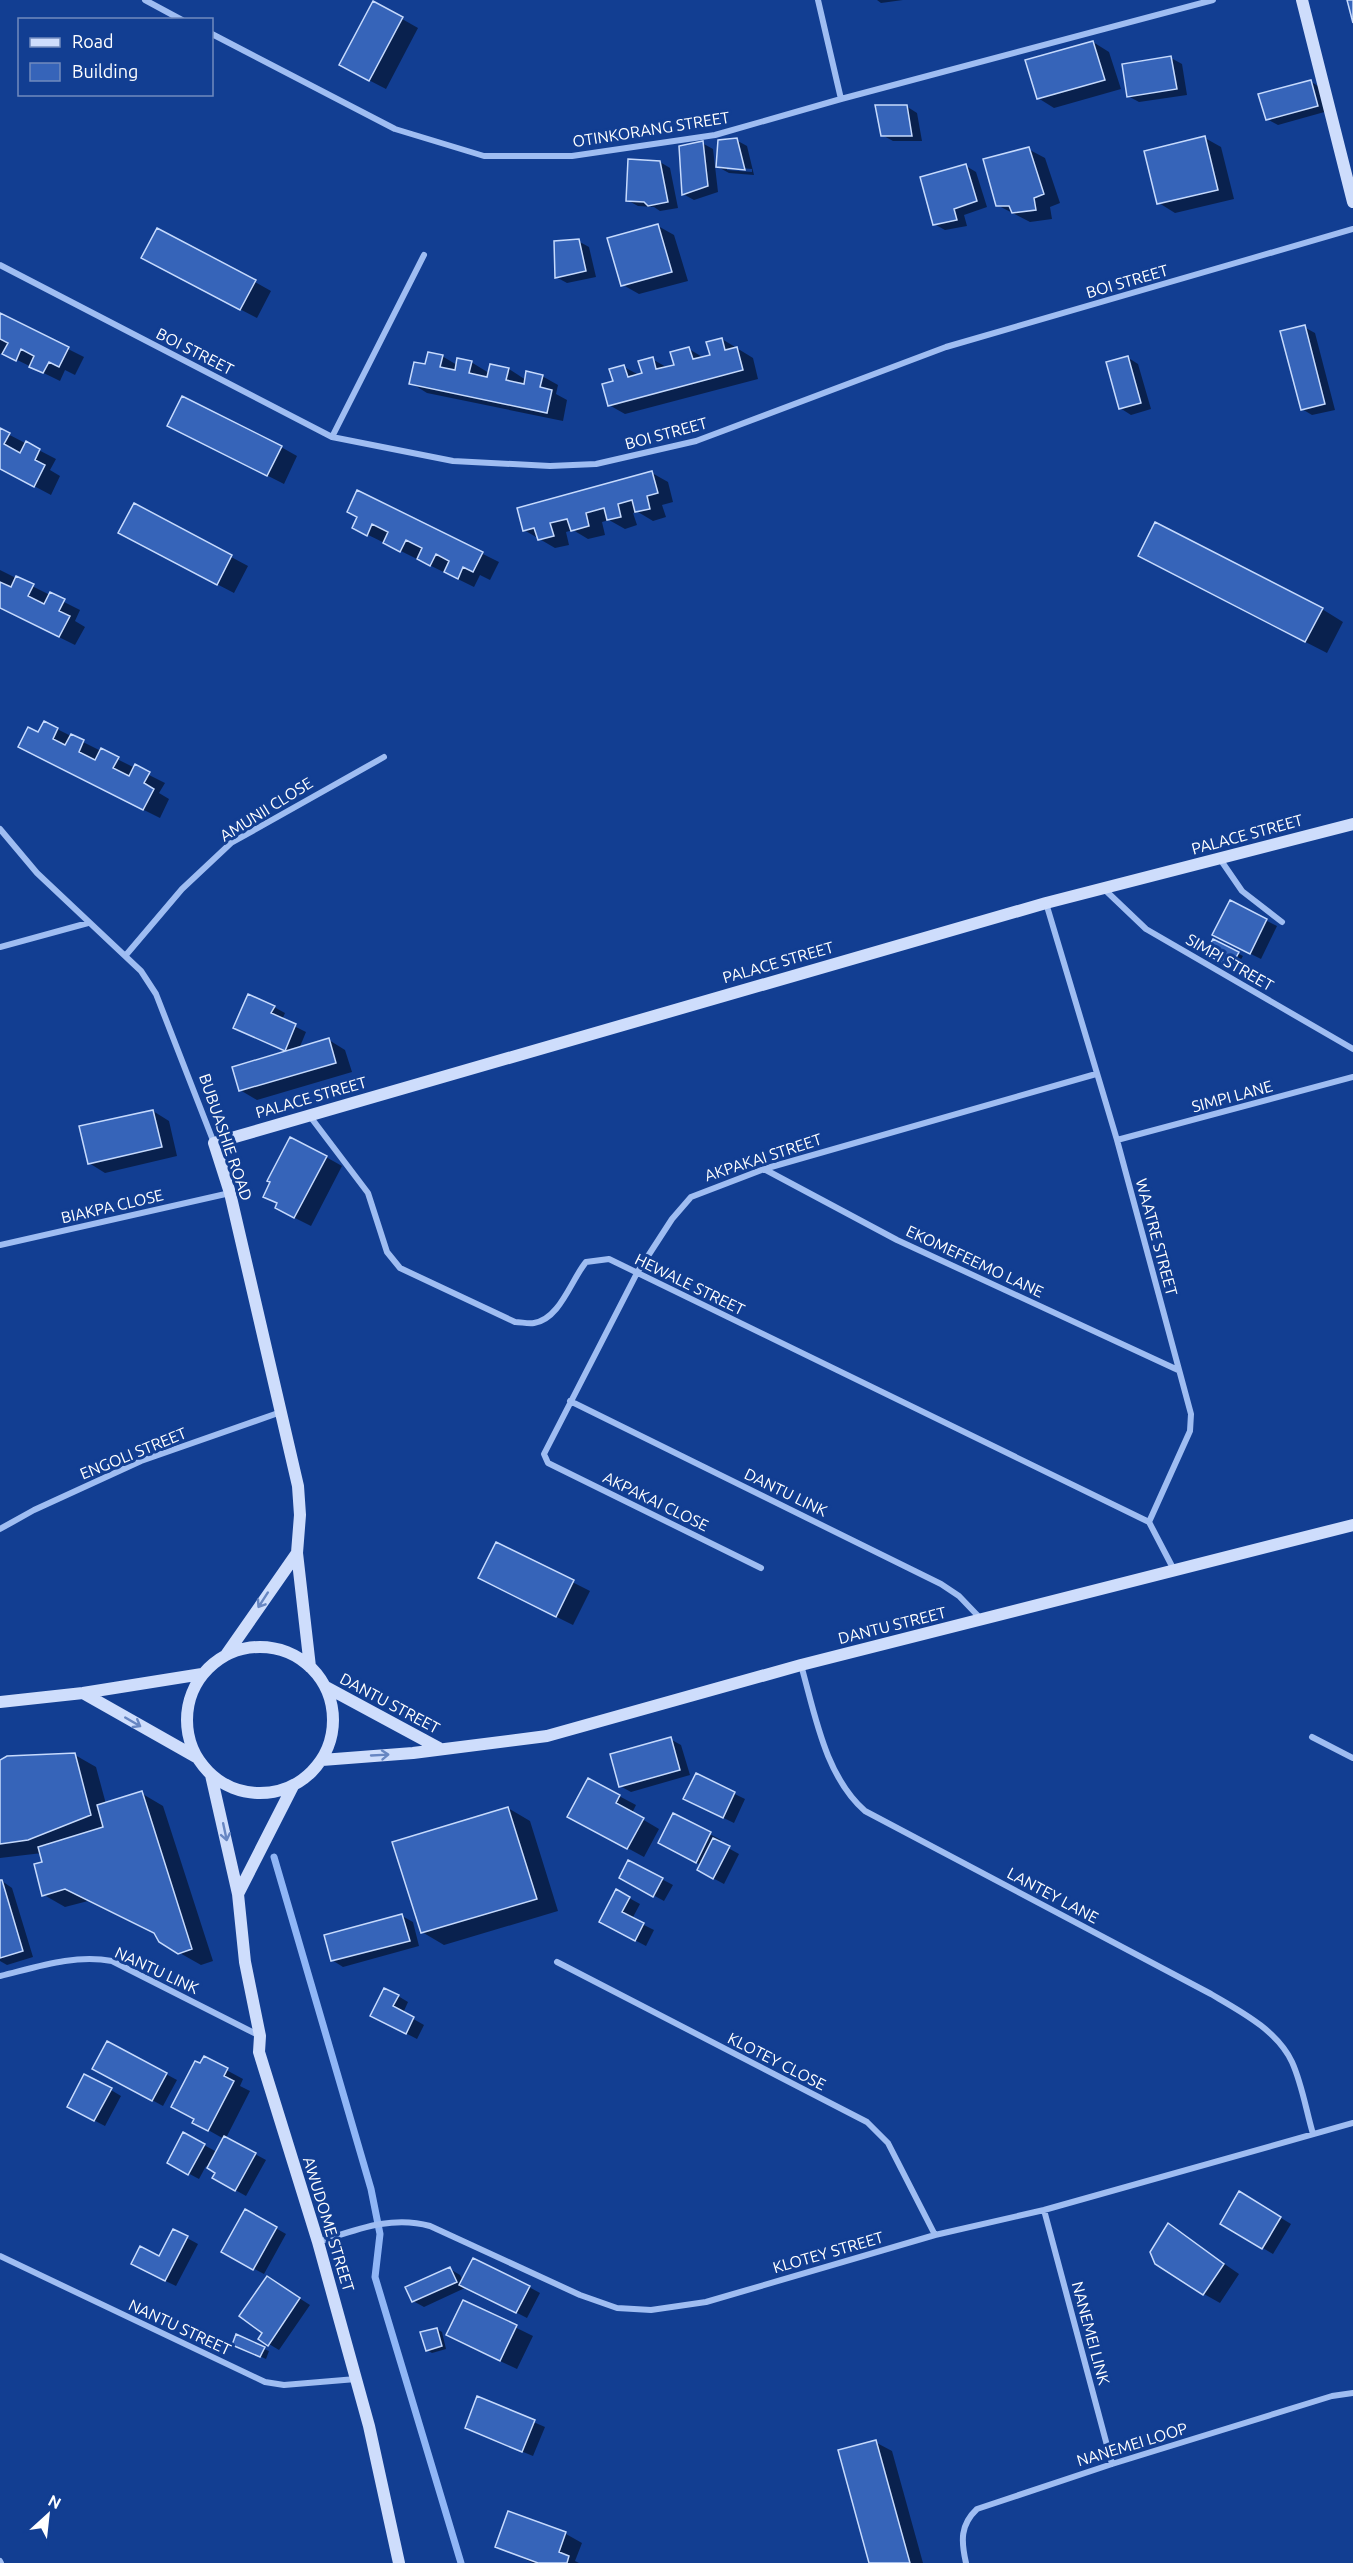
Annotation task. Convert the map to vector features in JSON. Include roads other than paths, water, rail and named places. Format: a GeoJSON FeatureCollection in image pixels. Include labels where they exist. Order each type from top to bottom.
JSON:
{"type":"FeatureCollection","features":[{"type":"Feature","properties":{"kind":"street"},"geometry":{"type":"LineString","coordinates":[[144,0],[178,18]]}},
{"type":"Feature","properties":{"kind":"street"},"geometry":{"type":"LineString","coordinates":[[818,0],[841,99]]}},
{"type":"Feature","properties":{"kind":"street","name":"OTINKORANG STREET"},"geometry":{"type":"LineString","coordinates":[[213,35],[395,129],[484,156],[572,156],[715,135],[1213,0]]}},
{"type":"Feature","properties":{"kind":"street"},"geometry":{"type":"LineString","coordinates":[[1302,0],[1353,202]]}},
{"type":"Feature","properties":{"kind":"street","name":"BOI STREET"},"geometry":{"type":"LineString","coordinates":[[0,265],[332,437],[453,461],[550,466],[596,464],[652,453],[696,441],[946,347],[1353,229]]}},
{"type":"Feature","properties":{"kind":"street"},"geometry":{"type":"LineString","coordinates":[[332,437],[424,255]]}},
{"type":"Feature","properties":{"kind":"street","name":"AMUNII CLOSE"},"geometry":{"type":"LineString","coordinates":[[126,955],[182,889],[231,843],[384,757]]}},
{"type":"Feature","properties":{"kind":"street","name":"PALACE STREET"},"geometry":{"type":"LineString","coordinates":[[214,1143],[1046,903],[1353,824]]}},
{"type":"Feature","properties":{"kind":"street","name":"BUBUASHIE ROAD"},"geometry":{"type":"LineString","coordinates":[[0,829],[37,873],[141,971],[156,994],[214,1143],[230,1193],[298,1486],[300,1515],[297,1553],[310,1666]]}},
{"type":"Feature","properties":{"kind":"street"},"geometry":{"type":"LineString","coordinates":[[1219,858],[1242,891],[1282,922]]}},
{"type":"Feature","properties":{"kind":"street","name":"SIMPI STREET"},"geometry":{"type":"LineString","coordinates":[[1103,888],[1146,929],[1353,1049]]}},
{"type":"Feature","properties":{"kind":"street","name":"WAATRE STREET"},"geometry":{"type":"LineString","coordinates":[[1046,903],[1096,1074],[1118,1140],[1191,1414],[1191,1426],[1149,1522]]}},
{"type":"Feature","properties":{"kind":"street"},"geometry":{"type":"LineString","coordinates":[[0,946],[88,923]]}},
{"type":"Feature","properties":{"kind":"street","name":"AKPAKAI STREET"},"geometry":{"type":"LineString","coordinates":[[544,1454],[637,1273],[672,1219],[691,1197],[764,1169],[1096,1074]]}},
{"type":"Feature","properties":{"kind":"street","name":"SIMPI LANE"},"geometry":{"type":"LineString","coordinates":[[1118,1140],[1353,1077]]}},
{"type":"Feature","properties":{"kind":"street","name":"HEWALE STREET"},"geometry":{"type":"LineString","coordinates":[[308,1115],[368,1193],[387,1252],[400,1268],[515,1322],[535,1323],[551,1315],[565,1297],[575,1275],[586,1262],[609,1259],[1149,1522]]}},
{"type":"Feature","properties":{"kind":"street","name":"EKOMEFEEMO LANE"},"geometry":{"type":"LineString","coordinates":[[764,1169],[897,1240],[1178,1371]]}},
{"type":"Feature","properties":{"kind":"street","name":"BIAKPA CLOSE"},"geometry":{"type":"LineString","coordinates":[[0,1245],[230,1193]]}},
{"type":"Feature","properties":{"kind":"street","name":"DANTU LINK"},"geometry":{"type":"LineString","coordinates":[[570,1401],[941,1584],[959,1596],[982,1619]]}},
{"type":"Feature","properties":{"kind":"street","name":"ENGOLI STREET"},"geometry":{"type":"LineString","coordinates":[[0,1529],[34,1510],[141,1461],[281,1412]]}},
{"type":"Feature","properties":{"kind":"street","name":"AKPAKAI CLOSE"},"geometry":{"type":"LineString","coordinates":[[544,1454],[548,1463],[761,1568]]}},
{"type":"Feature","properties":{"kind":"street"},"geometry":{"type":"LineString","coordinates":[[1149,1522],[1174,1571]]}},
{"type":"Feature","properties":{"kind":"street","name":"DANTU STREET"},"geometry":{"type":"LineString","coordinates":[[322,1760],[413,1753],[547,1736],[801,1665],[1353,1525]]}},
{"type":"Feature","properties":{"kind":"street"},"geometry":{"type":"LineString","coordinates":[[226,1655],[247,1648],[270,1647],[291,1654],[310,1666],[326,1687],[333,1711],[332,1737],[322,1760],[309,1775],[293,1786],[272,1792],[251,1793],[230,1787],[211,1775],[196,1757],[188,1737],[186,1714],[191,1693],[202,1674],[226,1655],[297,1553]]}},
{"type":"Feature","properties":{"kind":"street","name":"LANTEY LANE"},"geometry":{"type":"LineString","coordinates":[[801,1665],[827,1749],[842,1786],[850,1798],[865,1811],[1211,1994],[1257,2023],[1278,2042],[1292,2063],[1313,2134]]}},
{"type":"Feature","properties":{"kind":"street"},"geometry":{"type":"LineString","coordinates":[[0,1702],[83,1693],[202,1674]]}},
{"type":"Feature","properties":{"kind":"street","name":"DANTU STREET"},"geometry":{"type":"LineString","coordinates":[[326,1687],[439,1748]]}},
{"type":"Feature","properties":{"kind":"street"},"geometry":{"type":"LineString","coordinates":[[83,1693],[196,1757]]}},
{"type":"Feature","properties":{"kind":"street"},"geometry":{"type":"LineString","coordinates":[[1312,1737],[1353,1758]]}},
{"type":"Feature","properties":{"kind":"street","name":"AWUDOME STREET"},"geometry":{"type":"LineString","coordinates":[[211,1775],[238,1894],[245,1962],[260,2036],[259,2052],[318,2242],[369,2426],[399,2563]]}},
{"type":"Feature","properties":{"kind":"street"},"geometry":{"type":"LineString","coordinates":[[238,1894],[293,1786]]}},
{"type":"Feature","properties":{"kind":"street","name":"NANTU LINK"},"geometry":{"type":"LineString","coordinates":[[0,1976],[57,1962],[96,1958],[112,1961],[260,2036]]}},
{"type":"Feature","properties":{"kind":"street","name":"KLOTEY CLOSE"},"geometry":{"type":"LineString","coordinates":[[557,1962],[867,2122],[888,2143],[935,2235]]}},
{"type":"Feature","properties":{"kind":"street","name":"KLOTEY STREET"},"geometry":{"type":"LineString","coordinates":[[318,2242],[389,2222],[404,2221],[430,2226],[580,2295],[617,2308],[662,2309],[706,2302],[935,2235],[1044,2210],[1353,2123]]}},
{"type":"Feature","properties":{"kind":"street","name":"NANEMEI LINK"},"geometry":{"type":"LineString","coordinates":[[1044,2210],[1112,2464]]}},
{"type":"Feature","properties":{"kind":"street","name":"NANTU STREET"},"geometry":{"type":"LineString","coordinates":[[0,2256],[265,2382],[284,2385],[356,2379]]}},
{"type":"Feature","properties":{"kind":"street","name":"NANEMEI LOOP"},"geometry":{"type":"LineString","coordinates":[[966,2563],[963,2533],[967,2518],[977,2509],[1112,2464],[1332,2396],[1353,2393]]}},
{"type":"Feature","properties":{"kind":"waterway"},"geometry":{"type":"LineString","coordinates":[[274,1857],[371,2189],[380,2234],[375,2277],[461,2563]]}}]}
